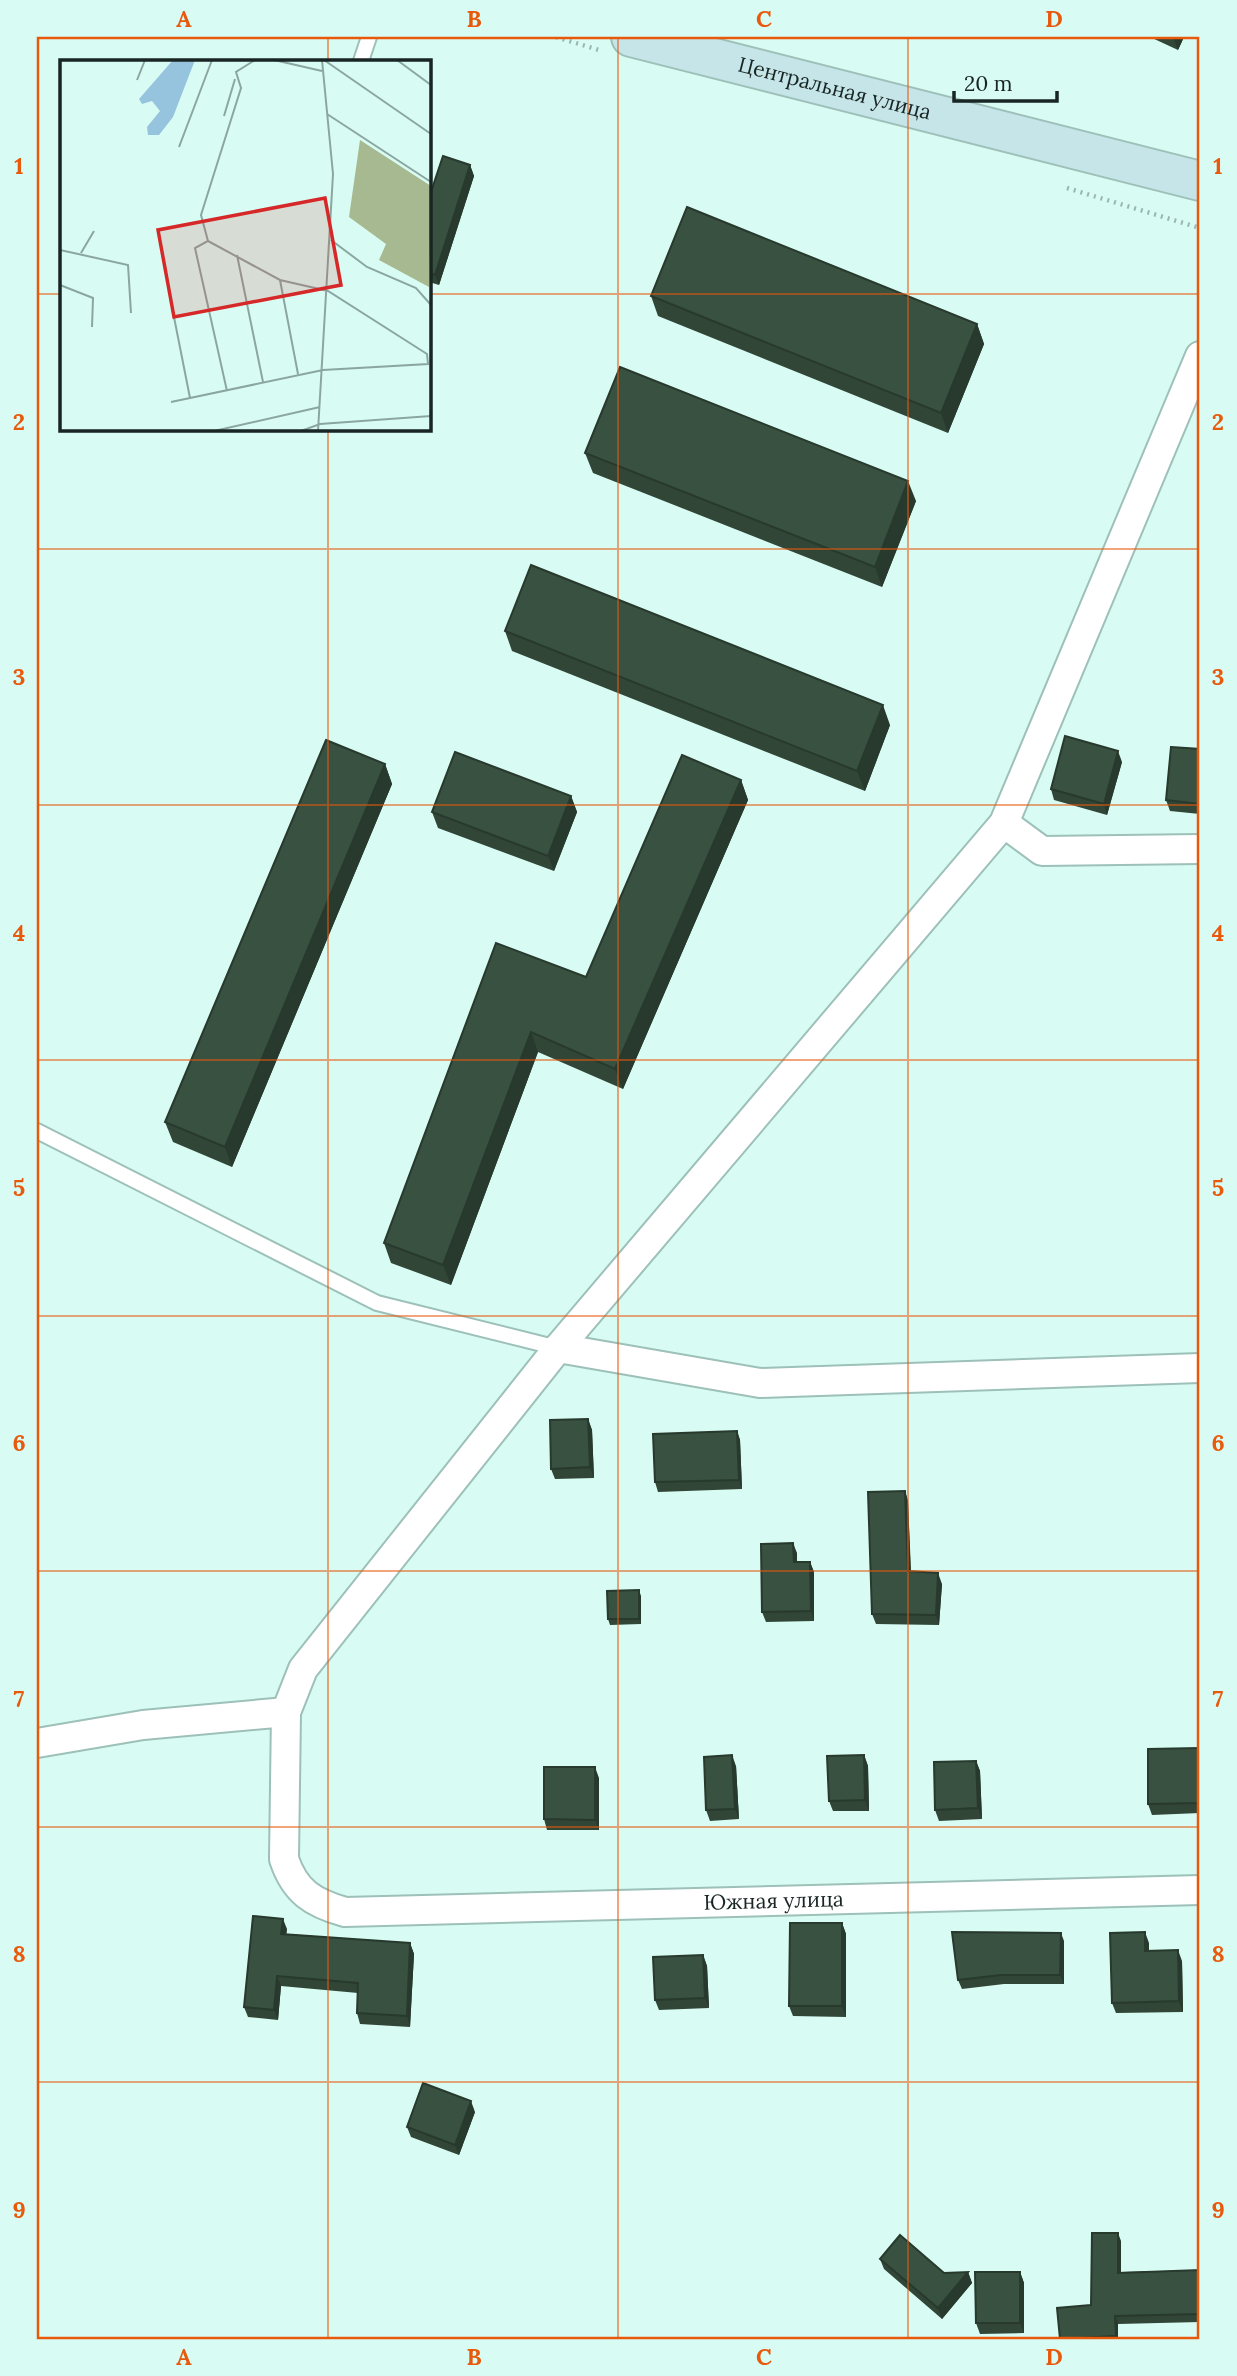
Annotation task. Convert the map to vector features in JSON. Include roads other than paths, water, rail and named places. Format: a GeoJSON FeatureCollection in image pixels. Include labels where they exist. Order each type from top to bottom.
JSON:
{"type":"FeatureCollection","features":[{"type":"Feature","properties":{"kind":"street","name":"Центральная улица"},"geometry":{"type":"LineString","coordinates":[[631,37],[1200,181]]}},
{"type":"Feature","properties":{"kind":"street"},"geometry":{"type":"LineString","coordinates":[[37,1743],[143,1725],[286,1712],[303,1668],[558,1348],[1004,823],[1200,356]]}},
{"type":"Feature","properties":{"kind":"street"},"geometry":{"type":"LineString","coordinates":[[1004,823],[1042,851],[1200,849]]}},
{"type":"Feature","properties":{"kind":"street"},"geometry":{"type":"LineString","coordinates":[[558,1348],[760,1383],[1200,1368]]}},
{"type":"Feature","properties":{"kind":"street","name":"Южная улица"},"geometry":{"type":"LineString","coordinates":[[286,1712],[284,1859],[289,1875],[301,1890],[321,1905],[345,1912],[1200,1890]]}},
{"type":"Feature","properties":{"kind":"lane"},"geometry":{"type":"LineString","coordinates":[[361,60],[369,37]]}},
{"type":"Feature","properties":{"kind":"lane"},"geometry":{"type":"LineString","coordinates":[[37,1131],[377,1303],[558,1348]]}}]}
